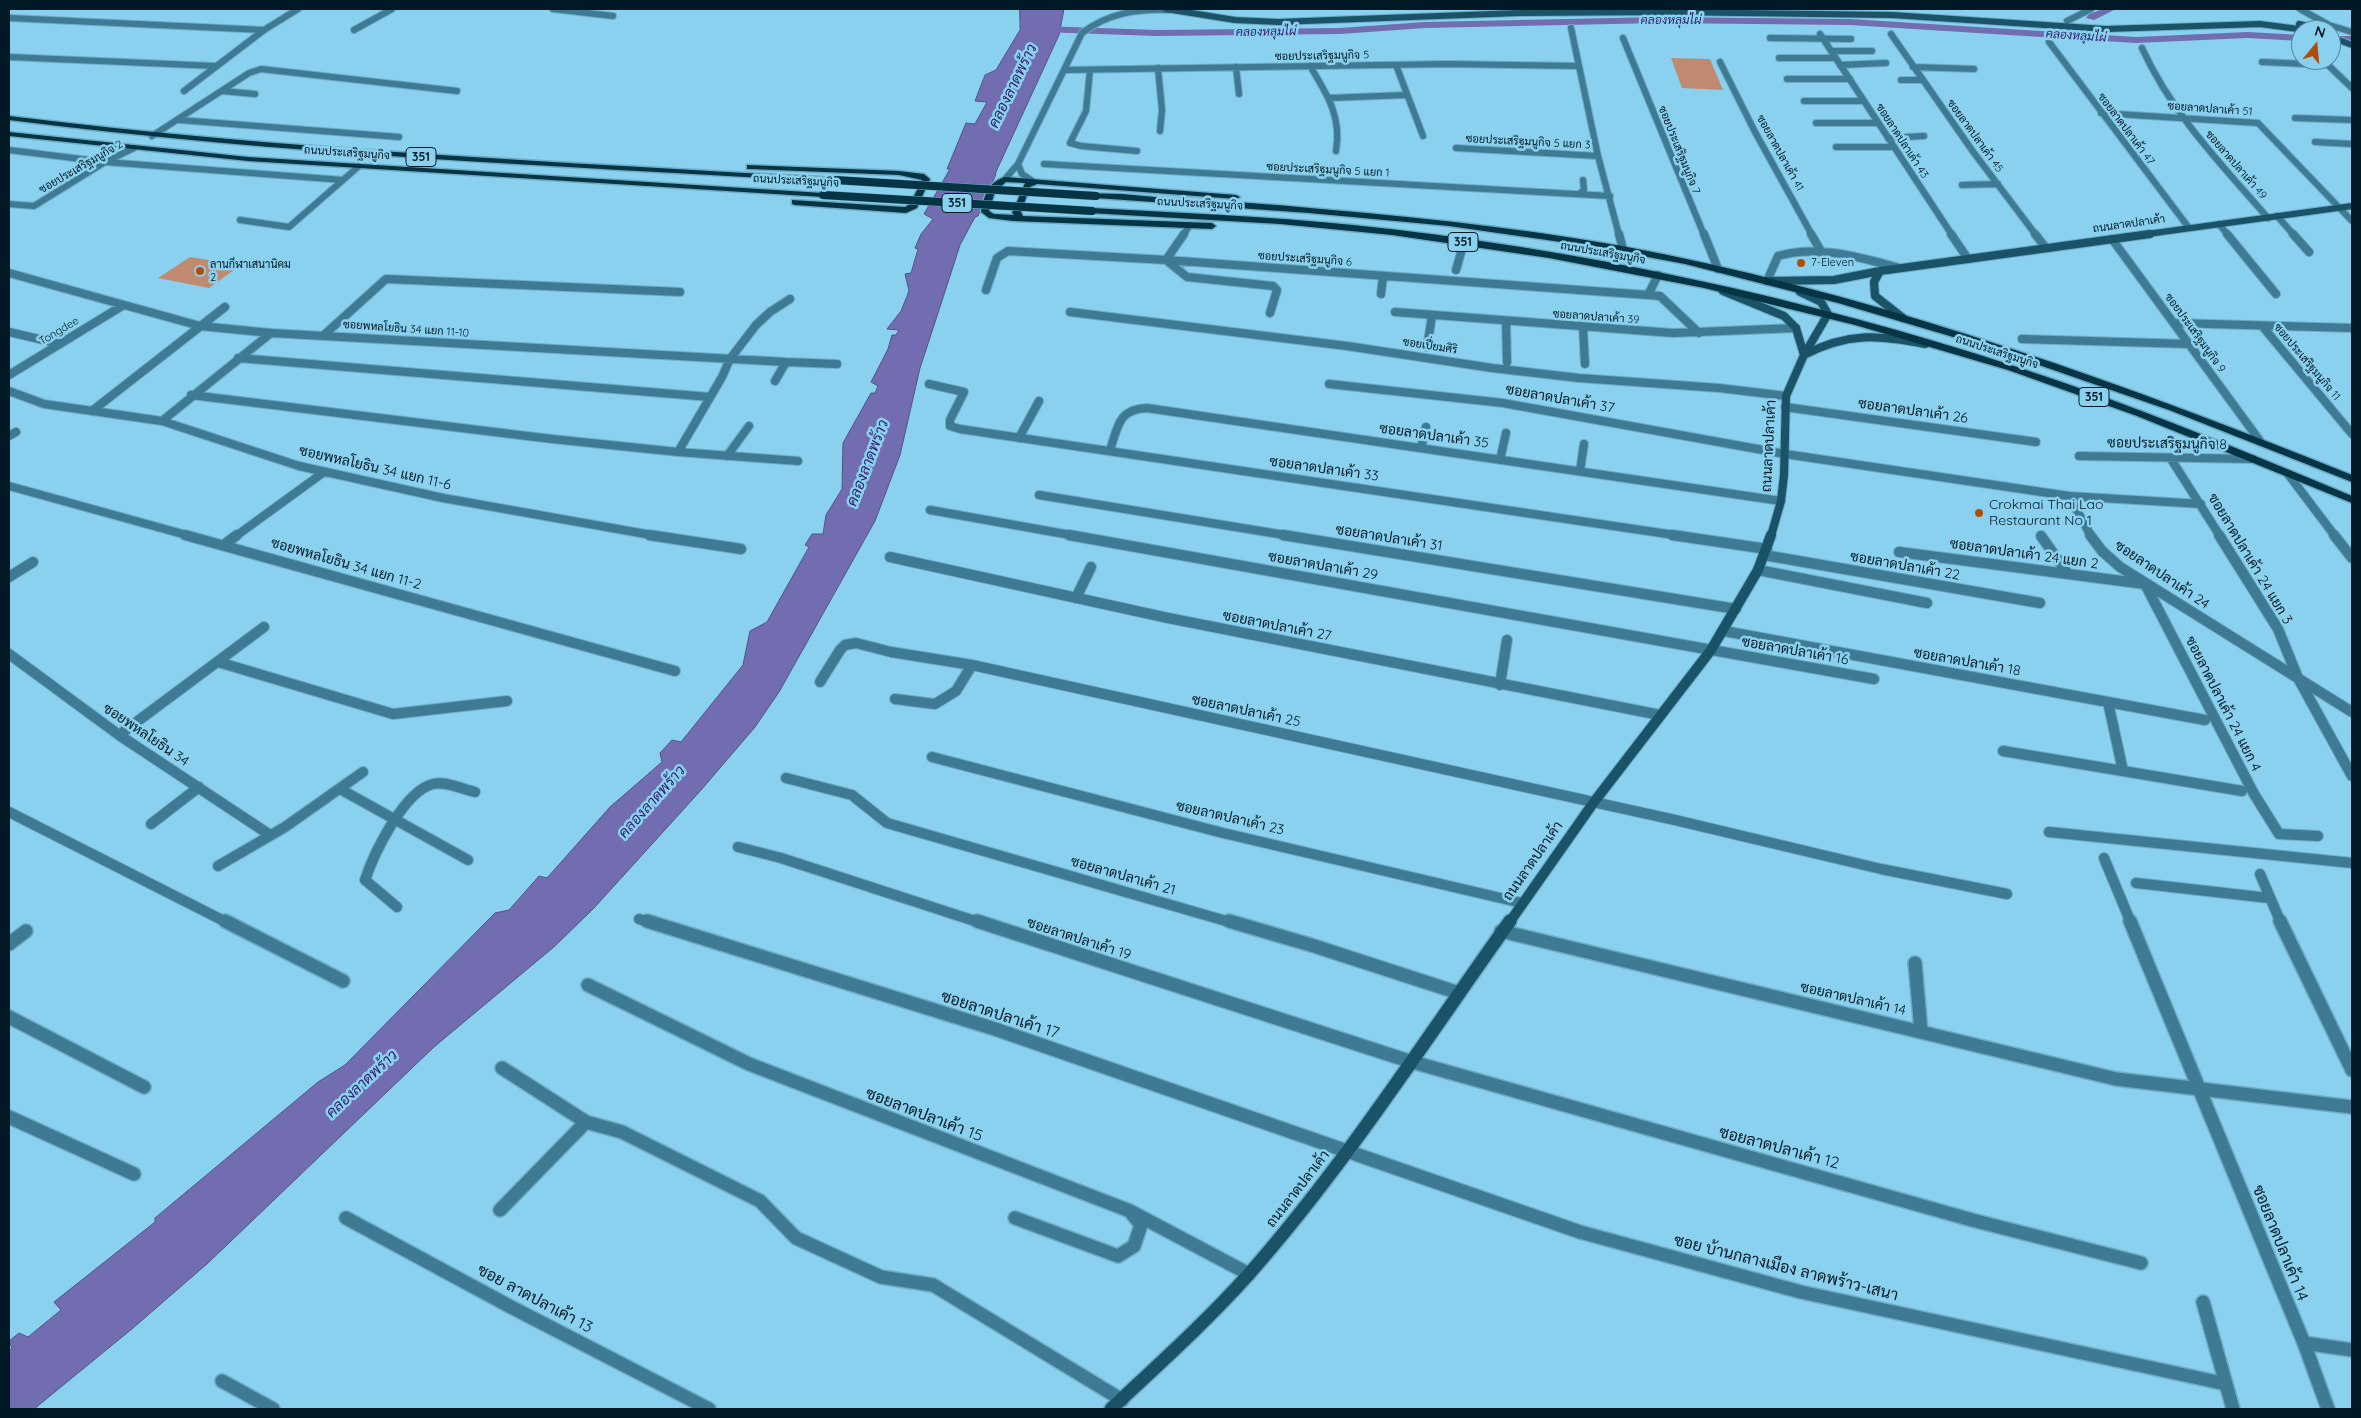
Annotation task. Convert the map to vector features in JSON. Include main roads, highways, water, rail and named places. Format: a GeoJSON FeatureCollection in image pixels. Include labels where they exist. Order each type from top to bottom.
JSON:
{"type":"FeatureCollection","features":[{"type":"Feature","properties":{"kind":"main road"},"geometry":{"type":"LineString","coordinates":[[1168,9],[1235,20],[1278,22],[1519,13],[1683,12],[1892,15],[2106,29],[2260,24],[2291,28]]}},
{"type":"Feature","properties":{"kind":"main road"},"geometry":{"type":"LineString","coordinates":[[1193,9],[1236,15],[1284,17],[1470,9]]}},
{"type":"Feature","properties":{"kind":"main road"},"geometry":{"type":"LineString","coordinates":[[1821,9],[1883,10],[2131,24],[2248,19],[2291,23]]}},
{"type":"Feature","properties":{"kind":"main road","name":"ถนนประเสริฐมนูกิจ"},"geometry":{"type":"LineString","coordinates":[[9,118],[152,136],[326,152],[648,169],[1318,210],[1479,226],[1628,250],[1718,269],[1903,318],[2074,372],[2260,441],[2352,479]]}},
{"type":"Feature","properties":{"kind":"main road","name":"ถนนประเสริฐมนูกิจ"},"geometry":{"type":"LineString","coordinates":[[9,134],[134,148],[359,166],[636,185],[1316,224],[1464,242],[1658,275],[1828,314],[1940,347],[2088,395],[2253,459],[2352,500]]}},
{"type":"Feature","properties":{"kind":"main road"},"geometry":{"type":"LineString","coordinates":[[636,185],[666,192],[906,210],[914,206],[926,179],[921,176],[899,173],[765,167],[679,165],[648,169]]}},
{"type":"Feature","properties":{"kind":"main road"},"geometry":{"type":"LineString","coordinates":[[1316,224],[1240,227],[992,216],[985,212],[992,186],[996,182],[1005,179],[1208,194],[1278,202],[1318,210]]}},
{"type":"Feature","properties":{"kind":"main road"},"geometry":{"type":"LineString","coordinates":[[1026,218],[1016,213],[1028,185],[1038,182]]}},
{"type":"Feature","properties":{"kind":"main road","name":"ถนนลาดปลาเค้า"},"geometry":{"type":"LineString","coordinates":[[1766,281],[1834,280],[1900,268],[2352,206]]}},
{"type":"Feature","properties":{"kind":"main road"},"geometry":{"type":"LineString","coordinates":[[1614,267],[1681,277],[1692,275],[1694,271],[1688,265],[1628,250]]}},
{"type":"Feature","properties":{"kind":"main road"},"geometry":{"type":"LineString","coordinates":[[1880,271],[1874,282],[1875,296],[1903,318]]}},
{"type":"Feature","properties":{"kind":"main road"},"geometry":{"type":"LineString","coordinates":[[1704,285],[1784,316],[1796,328],[1804,355],[1829,341],[1847,336],[1881,336],[1940,347]]}},
{"type":"Feature","properties":{"kind":"main road"},"geometry":{"type":"LineString","coordinates":[[1783,285],[1820,300],[1826,306],[1828,314]]}},
{"type":"Feature","properties":{"kind":"main road","name":"ถนนลาดปลาเค้า"},"geometry":{"type":"LineString","coordinates":[[1117,1405],[1209,1317],[1249,1274],[1348,1151],[1410,1060],[1594,802],[1711,650],[1758,570],[1766,552],[1781,501],[1785,454],[1786,401],[1804,355],[1828,314]]}},
{"type":"Feature","properties":{"kind":"water","name":"คลองลาดพร้าว"},"geometry":{"type":"Polygon","coordinates":[[[1020,9],[1064,9],[1059,35],[995,174],[978,216],[975,217],[960,245],[920,368],[900,455],[875,521],[779,692],[755,727],[702,789],[594,908],[555,946],[434,1047],[208,1263],[133,1328],[34,1409],[9,1409],[9,1351],[12,1348],[9,1341],[19,1333],[28,1337],[61,1310],[54,1302],[155,1222],[155,1218],[318,1082],[345,1065],[495,913],[509,910],[539,876],[547,878],[610,807],[662,762],[660,753],[672,740],[681,742],[743,665],[750,631],[767,622],[809,547],[805,545],[812,534],[823,534],[826,515],[842,489],[843,443],[871,393],[875,393],[878,386],[871,382],[888,349],[892,335],[896,335],[899,330],[887,329],[901,311],[909,291],[905,274],[911,273],[918,249],[915,248],[921,234],[933,219],[924,214],[950,169],[947,169],[966,123],[975,124],[987,102],[975,101],[985,75],[996,70],[1020,30],[1020,9]]]}},
{"type":"Feature","properties":{"kind":"waterway"},"geometry":{"type":"LineString","coordinates":[[2091,18],[2111,9]]}},
{"type":"Feature","properties":{"kind":"waterway","name":"คลองหลุมไผ่"},"geometry":{"type":"LineString","coordinates":[[1041,29],[1157,33],[1340,31],[1425,25],[1659,20],[1850,22],[2136,40],[2248,35],[2291,37]]}},
{"type":"Feature","properties":{"kind":"waterway","name":"คลองหลุมไผ่"},"geometry":{"type":"LineString","coordinates":[[2341,39],[2352,39]]}},
{"type":"Feature","properties":{"kind":"place","name":"7-Eleven"},"geometry":{"type":"Point","coordinates":[1801,263]}},
{"type":"Feature","properties":{"kind":"place","name":"ลานกีฬาเสนานิคม 2"},"geometry":{"type":"Point","coordinates":[200,271]}},
{"type":"Feature","properties":{"kind":"place","name":"Crokmai Thai Lao Restaurant No 1"},"geometry":{"type":"Point","coordinates":[1979,513]}}]}
